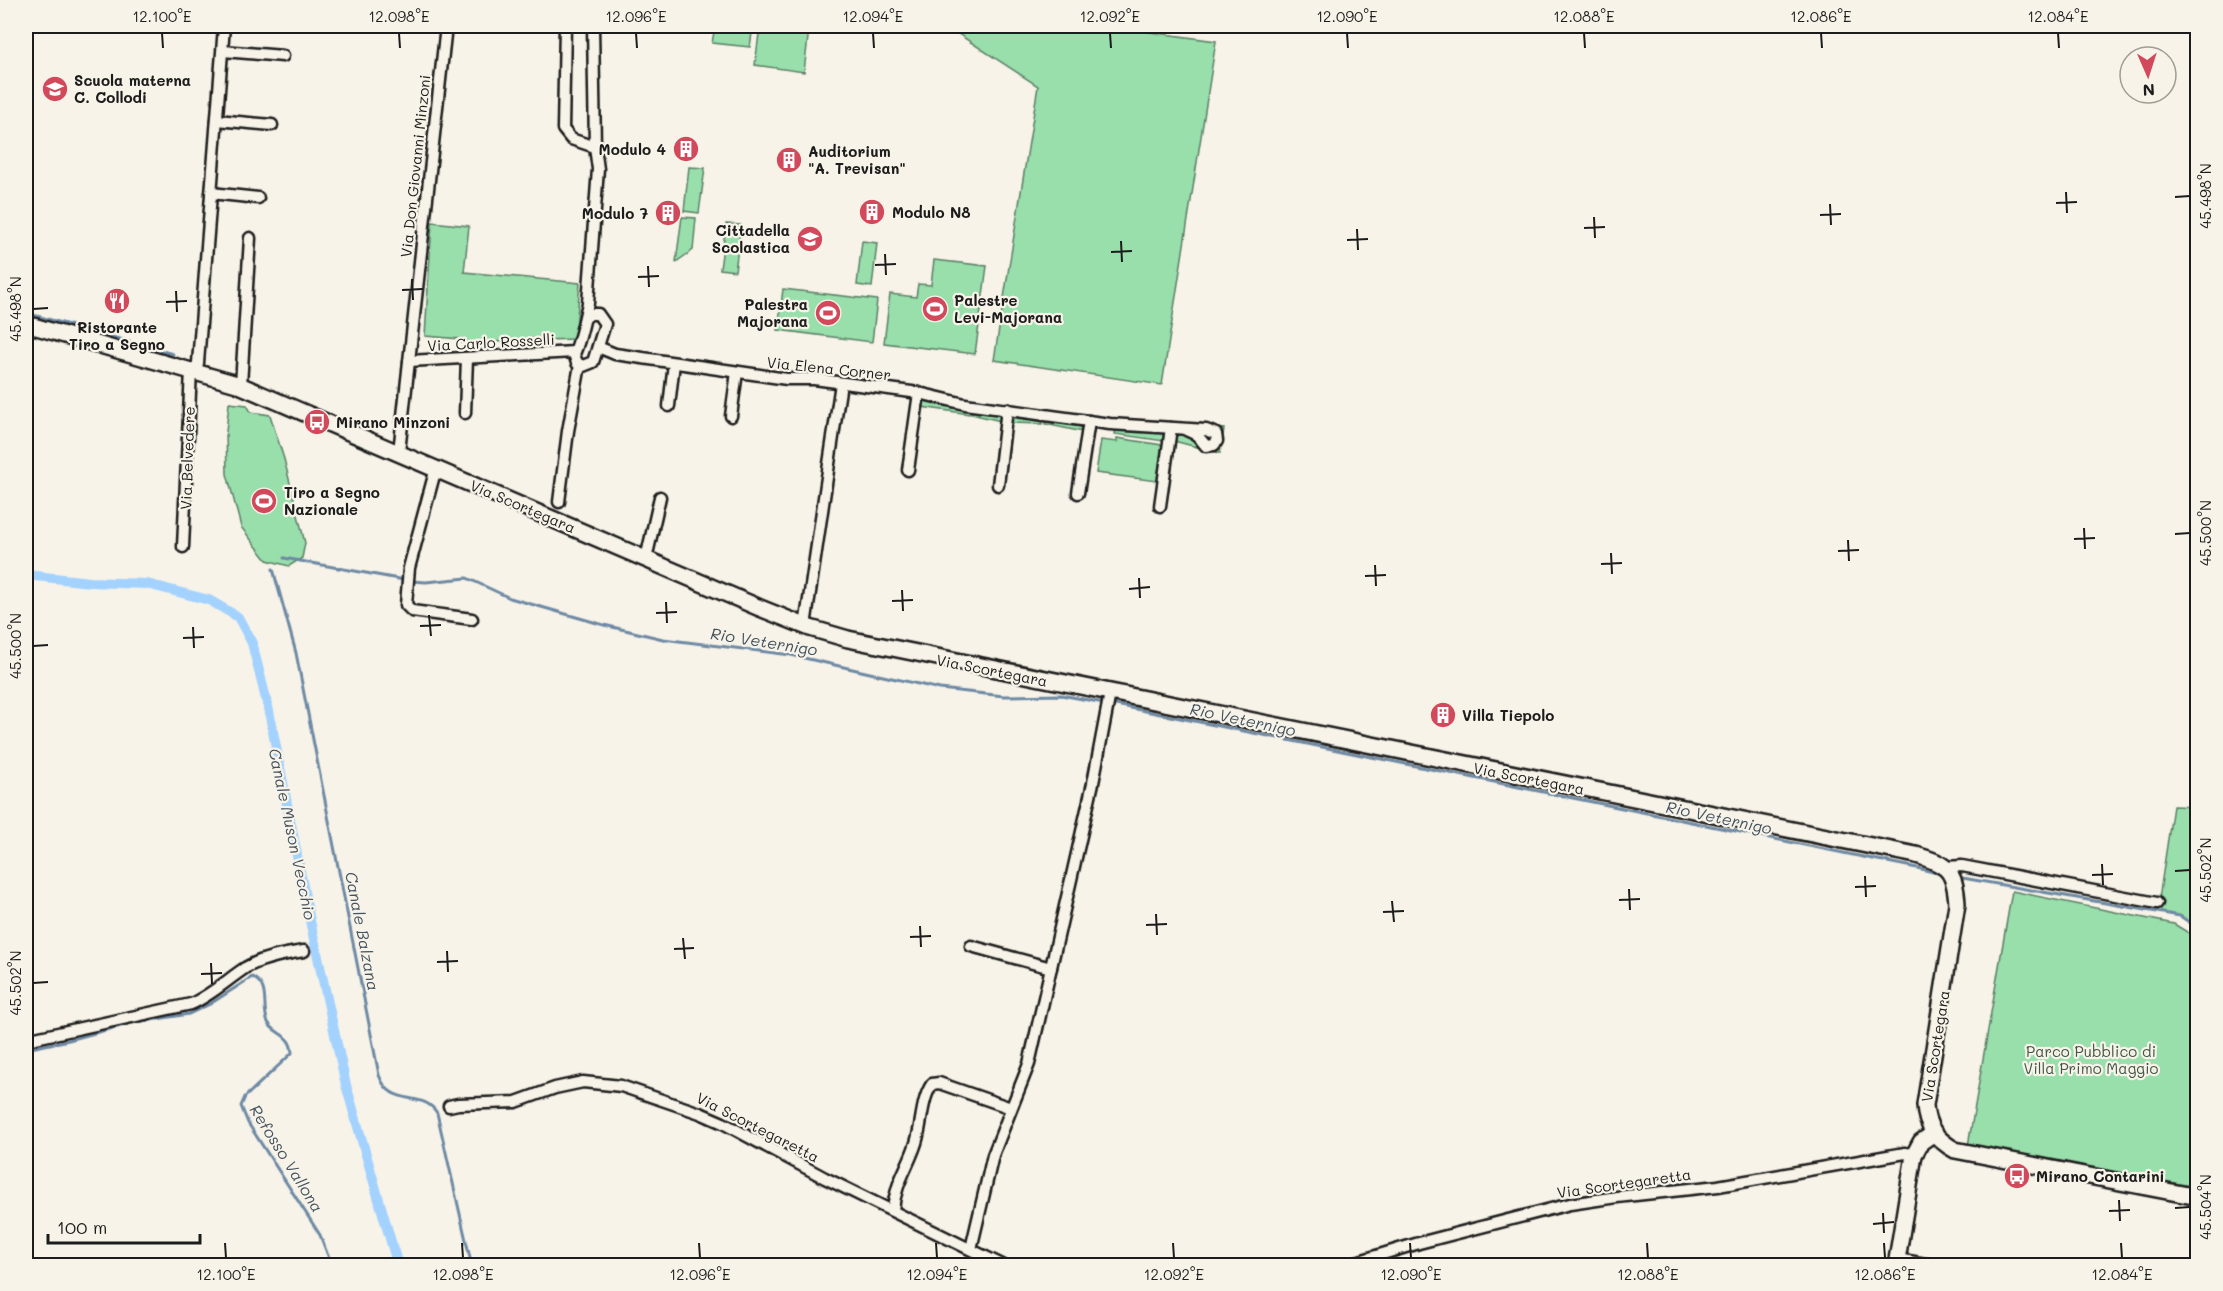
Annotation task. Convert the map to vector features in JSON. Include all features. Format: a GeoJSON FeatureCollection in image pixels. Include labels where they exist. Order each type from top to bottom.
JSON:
{"type":"FeatureCollection","features":[{"type":"Feature","properties":{"kind":"street","name":"Via Belvedere"},"geometry":{"type":"LineString","coordinates":[[183,547],[193,370],[198,363],[224,26]]}},
{"type":"Feature","properties":{"kind":"street","name":"Via Don Giovanni Minzoni"},"geometry":{"type":"LineString","coordinates":[[399,452],[446,26]]}},
{"type":"Feature","properties":{"kind":"street"},"geometry":{"type":"LineString","coordinates":[[565,26],[563,129],[571,139],[595,147]]}},
{"type":"Feature","properties":{"kind":"street","name":"Via Carlo Rosselli"},"geometry":{"type":"LineString","coordinates":[[580,365],[575,360],[574,352],[580,343],[588,303],[598,169],[595,147],[593,26]]}},
{"type":"Feature","properties":{"kind":"street"},"geometry":{"type":"LineString","coordinates":[[223,51],[283,56]]}},
{"type":"Feature","properties":{"kind":"street"},"geometry":{"type":"LineString","coordinates":[[217,120],[272,125]]}},
{"type":"Feature","properties":{"kind":"street"},"geometry":{"type":"LineString","coordinates":[[211,193],[258,198]]}},
{"type":"Feature","properties":{"kind":"street"},"geometry":{"type":"LineString","coordinates":[[241,385],[250,238]]}},
{"type":"Feature","properties":{"kind":"street"},"geometry":{"type":"LineString","coordinates":[[559,502],[568,431],[580,365],[590,364],[595,358],[605,324],[602,317],[588,303]]}},
{"type":"Feature","properties":{"kind":"street"},"geometry":{"type":"LineString","coordinates":[[585,318],[590,314],[598,314]]}},
{"type":"Feature","properties":{"kind":"street"},"geometry":{"type":"LineString","coordinates":[[26,324],[193,370]]}},
{"type":"Feature","properties":{"kind":"street","name":"Via Elena Corner"},"geometry":{"type":"LineString","coordinates":[[598,346],[615,354],[787,380],[814,379],[919,393],[965,404],[1089,421],[1186,430]]}},
{"type":"Feature","properties":{"kind":"street","name":"Via Carlo Rosselli"},"geometry":{"type":"LineString","coordinates":[[409,361],[574,352]]}},
{"type":"Feature","properties":{"kind":"street","name":"Via Elena Corner"},"geometry":{"type":"LineString","coordinates":[[595,358],[615,354]]}},
{"type":"Feature","properties":{"kind":"street"},"geometry":{"type":"LineString","coordinates":[[465,413],[467,358]]}},
{"type":"Feature","properties":{"kind":"street"},"geometry":{"type":"LineString","coordinates":[[669,406],[674,363]]}},
{"type":"Feature","properties":{"kind":"street","name":"Via Scortegara"},"geometry":{"type":"LineString","coordinates":[[193,370],[241,385],[805,626],[869,644],[1916,855],[1950,874]]}},
{"type":"Feature","properties":{"kind":"street"},"geometry":{"type":"LineString","coordinates":[[731,416],[737,372]]}},
{"type":"Feature","properties":{"kind":"street"},"geometry":{"type":"LineString","coordinates":[[805,626],[841,383]]}},
{"type":"Feature","properties":{"kind":"street"},"geometry":{"type":"LineString","coordinates":[[908,470],[919,393]]}},
{"type":"Feature","properties":{"kind":"street"},"geometry":{"type":"LineString","coordinates":[[998,485],[1007,409]]}},
{"type":"Feature","properties":{"kind":"street"},"geometry":{"type":"LineString","coordinates":[[1078,493],[1089,421]]}},
{"type":"Feature","properties":{"kind":"street"},"geometry":{"type":"LineString","coordinates":[[1160,506],[1171,428]]}},
{"type":"Feature","properties":{"kind":"street"},"geometry":{"type":"LineString","coordinates":[[436,468],[409,573],[406,605],[412,611],[472,619]]}},
{"type":"Feature","properties":{"kind":"street"},"geometry":{"type":"LineString","coordinates":[[646,559],[660,497]]}},
{"type":"Feature","properties":{"kind":"street"},"geometry":{"type":"LineString","coordinates":[[971,1250],[993,1155],[1029,1064],[1096,770],[1110,693]]}},
{"type":"Feature","properties":{"kind":"street","name":"Via Scortegara"},"geometry":{"type":"LineString","coordinates":[[1950,874],[1962,866],[2157,903]]}},
{"type":"Feature","properties":{"kind":"street","name":"Via Scortegara"},"geometry":{"type":"LineString","coordinates":[[1934,1133],[1927,1120],[1925,1105],[1956,913],[1950,874]]}},
{"type":"Feature","properties":{"kind":"street"},"geometry":{"type":"LineString","coordinates":[[971,946],[1052,968]]}},
{"type":"Feature","properties":{"kind":"street"},"geometry":{"type":"LineString","coordinates":[[26,1040],[190,1004],[202,999],[247,967],[260,961],[304,951]]}},
{"type":"Feature","properties":{"kind":"street","name":"Via Scortegaretta"},"geometry":{"type":"LineString","coordinates":[[449,1106],[516,1102],[570,1084],[583,1082],[607,1083],[656,1097],[700,1113],[825,1178],[1004,1266]]}},
{"type":"Feature","properties":{"kind":"street"},"geometry":{"type":"LineString","coordinates":[[893,1210],[894,1194],[914,1150],[927,1094],[932,1084],[939,1083],[1011,1108]]}},
{"type":"Feature","properties":{"kind":"street"},"geometry":{"type":"LineString","coordinates":[[1937,1266],[1896,1262],[1914,1155],[1921,1142],[1934,1133],[1947,1146],[1956,1150],[2198,1197]]}},
{"type":"Feature","properties":{"kind":"street","name":"Via Scortegaretta"},"geometry":{"type":"LineString","coordinates":[[1343,1266],[1419,1243],[1570,1204],[1718,1186],[1905,1153],[1914,1155]]}},
{"type":"Feature","properties":{"kind":"green space"},"geometry":{"type":"Polygon","coordinates":[[[715,26],[753,26],[750,47],[712,43],[715,26]]]}},
{"type":"Feature","properties":{"kind":"green space"},"geometry":{"type":"Polygon","coordinates":[[[760,26],[799,26],[808,37],[804,72],[755,65],[760,26]]]}},
{"type":"Feature","properties":{"kind":"green space"},"geometry":{"type":"Polygon","coordinates":[[[946,26],[980,26],[989,31],[993,26],[1105,26],[1216,41],[1162,385],[994,360],[1038,86],[946,26]]]}},
{"type":"Feature","properties":{"kind":"green space"},"geometry":{"type":"Polygon","coordinates":[[[689,167],[705,168],[699,213],[684,211],[689,167]]]}},
{"type":"Feature","properties":{"kind":"green space"},"geometry":{"type":"Polygon","coordinates":[[[682,217],[696,218],[693,250],[676,262],[682,217]]]}},
{"type":"Feature","properties":{"kind":"green space"},"geometry":{"type":"Polygon","coordinates":[[[432,222],[469,226],[464,272],[580,283],[575,339],[462,343],[461,339],[425,336],[432,222]]]}},
{"type":"Feature","properties":{"kind":"green space"},"geometry":{"type":"Polygon","coordinates":[[[726,224],[741,225],[735,271],[720,269],[726,224]]]}},
{"type":"Feature","properties":{"kind":"green space"},"geometry":{"type":"Polygon","coordinates":[[[862,241],[877,243],[872,287],[857,285],[862,241]]]}},
{"type":"Feature","properties":{"kind":"green space","name":"Palestre Levi-Majorana"},"geometry":{"type":"Polygon","coordinates":[[[934,260],[987,266],[975,354],[884,343],[890,294],[916,297],[918,284],[931,285],[934,260]]]}},
{"type":"Feature","properties":{"kind":"green space","name":"Palestra Majorana"},"geometry":{"type":"Polygon","coordinates":[[[783,289],[877,300],[872,342],[778,330],[783,289]]]}},
{"type":"Feature","properties":{"kind":"green space"},"geometry":{"type":"Polygon","coordinates":[[[927,400],[970,410],[969,414],[922,407],[923,402],[927,400]]]}},
{"type":"Feature","properties":{"kind":"green space","name":"Tiro a Segno Nazionale"},"geometry":{"type":"Polygon","coordinates":[[[229,403],[247,405],[251,412],[270,415],[284,459],[305,543],[302,558],[289,566],[267,560],[241,527],[227,474],[226,432],[229,403]]]}},
{"type":"Feature","properties":{"kind":"green space"},"geometry":{"type":"Polygon","coordinates":[[[972,410],[998,414],[1001,416],[1001,421],[971,414],[972,410]]]}},
{"type":"Feature","properties":{"kind":"green space"},"geometry":{"type":"Polygon","coordinates":[[[1014,416],[1043,420],[1042,424],[1010,423],[1014,416]]]}},
{"type":"Feature","properties":{"kind":"green space"},"geometry":{"type":"Polygon","coordinates":[[[1046,420],[1081,425],[1083,432],[1045,424],[1046,420]]]}},
{"type":"Feature","properties":{"kind":"green space"},"geometry":{"type":"Polygon","coordinates":[[[1200,426],[1224,429],[1220,453],[1174,441],[1177,435],[1192,436],[1219,446],[1200,426]]]}},
{"type":"Feature","properties":{"kind":"green space"},"geometry":{"type":"Polygon","coordinates":[[[1116,430],[1160,432],[1164,434],[1164,441],[1115,434],[1116,430]]]}},
{"type":"Feature","properties":{"kind":"green space"},"geometry":{"type":"Polygon","coordinates":[[[1117,438],[1162,445],[1157,481],[1096,473],[1101,440],[1117,442],[1117,438]]]}},
{"type":"Feature","properties":{"kind":"green space"},"geometry":{"type":"Polygon","coordinates":[[[2173,806],[2197,807],[2197,928],[2180,916],[2157,912],[2173,806]]]}},
{"type":"Feature","properties":{"kind":"green space","name":"Parco Pubblico di Villa Primo Maggio"},"geometry":{"type":"Polygon","coordinates":[[[2012,891],[2174,924],[2197,938],[2197,1188],[1968,1146],[2012,891]]]}},
{"type":"Feature","properties":{"kind":"waterway"},"geometry":{"type":"LineString","coordinates":[[26,313],[173,354]]}},
{"type":"Feature","properties":{"kind":"waterway","name":"Rio Veternigo"},"geometry":{"type":"LineString","coordinates":[[284,558],[404,580]]}},
{"type":"Feature","properties":{"kind":"waterway","name":"Canale Balzana"},"geometry":{"type":"LineString","coordinates":[[273,569],[296,653],[379,1075],[391,1092],[423,1102],[437,1113],[470,1266]]}},
{"type":"Feature","properties":{"kind":"waterway","name":"Canale Muson Vecchio"},"geometry":{"type":"LineString","coordinates":[[26,575],[90,582],[147,584],[209,600],[238,617],[252,643],[269,711],[307,907],[346,1085],[398,1266]]}},
{"type":"Feature","properties":{"kind":"waterway","name":"Rio Veternigo"},"geometry":{"type":"LineString","coordinates":[[411,581],[426,582],[467,578],[510,598],[663,639],[791,655],[940,689],[1004,696],[1061,695],[1104,703]]}},
{"type":"Feature","properties":{"kind":"waterway","name":"Rio Veternigo"},"geometry":{"type":"LineString","coordinates":[[1111,704],[1945,875]]}},
{"type":"Feature","properties":{"kind":"waterway","name":"Rio Veternigo"},"geometry":{"type":"LineString","coordinates":[[1957,877],[2180,916],[2198,928]]}},
{"type":"Feature","properties":{"kind":"waterway","name":"Refosso Vallona"},"geometry":{"type":"LineString","coordinates":[[26,1049],[132,1023],[189,1014],[210,1004],[252,977],[258,981],[263,990],[269,1025],[285,1037],[291,1046],[292,1053],[245,1097],[241,1106],[248,1123],[320,1235],[332,1266]]}},
{"type":"Feature","properties":{"kind":"place","name":"Scuola materna C. Collodi"},"geometry":{"type":"Point","coordinates":[55,89]}},
{"type":"Feature","properties":{"kind":"place","name":"Modulo 4"},"geometry":{"type":"Point","coordinates":[686,149]}},
{"type":"Feature","properties":{"kind":"place","name":"Auditorium \"A. Trevisan\""},"geometry":{"type":"Point","coordinates":[789,160]}},
{"type":"Feature","properties":{"kind":"place","name":"Modulo N8"},"geometry":{"type":"Point","coordinates":[872,212]}},
{"type":"Feature","properties":{"kind":"place","name":"Modulo 7"},"geometry":{"type":"Point","coordinates":[668,213]}},
{"type":"Feature","properties":{"kind":"place","name":"Cittadella Scolastica"},"geometry":{"type":"Point","coordinates":[810,239]}},
{"type":"Feature","properties":{"kind":"place","name":"Ristorante Tiro a Segno"},"geometry":{"type":"Point","coordinates":[117,301]}},
{"type":"Feature","properties":{"kind":"place","name":"Palestre Levi-Majorana"},"geometry":{"type":"Point","coordinates":[935,309]}},
{"type":"Feature","properties":{"kind":"place","name":"Palestra Majorana"},"geometry":{"type":"Point","coordinates":[828,313]}},
{"type":"Feature","properties":{"kind":"place","name":"Mirano Minzoni"},"geometry":{"type":"Point","coordinates":[317,422]}},
{"type":"Feature","properties":{"kind":"place","name":"Tiro a Segno Nazionale"},"geometry":{"type":"Point","coordinates":[264,501]}},
{"type":"Feature","properties":{"kind":"place","name":"Villa Tiepolo"},"geometry":{"type":"Point","coordinates":[1443,715]}},
{"type":"Feature","properties":{"kind":"place","name":"Mirano Contarini"},"geometry":{"type":"Point","coordinates":[2017,1176]}}]}
